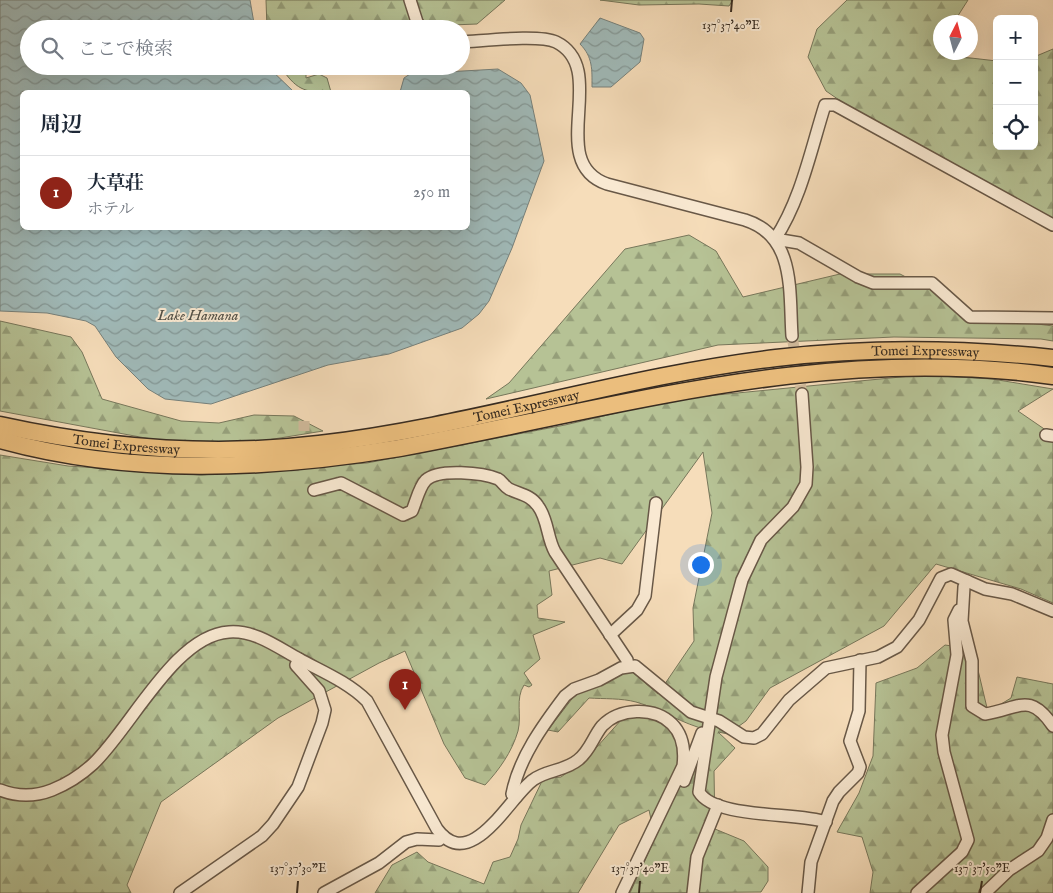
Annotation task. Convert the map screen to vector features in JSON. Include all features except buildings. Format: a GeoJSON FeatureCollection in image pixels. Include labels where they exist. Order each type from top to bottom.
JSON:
{"type":"FeatureCollection","features":[{"type":"Feature","properties":{"kind":"highway","name":"Tomei Expressway"},"geometry":{"type":"LineString","coordinates":[[0,425],[87,442],[131,447],[228,450],[264,449],[325,443],[398,432],[707,369],[773,358],[843,350],[917,348],[1053,358]]}},
{"type":"Feature","properties":{"kind":"highway","name":"Tomei Expressway"},"geometry":{"type":"LineString","coordinates":[[0,440],[50,452],[132,462],[182,466],[272,464],[383,450],[679,391],[803,373],[852,368],[917,367],[970,368],[1053,376]]}},
{"type":"Feature","properties":{"kind":"street"},"geometry":{"type":"LineString","coordinates":[[410,0],[413,14],[417,20]]}},
{"type":"Feature","properties":{"kind":"street"},"geometry":{"type":"LineString","coordinates":[[470,42],[542,39],[556,42],[572,56],[577,65],[579,76],[579,154],[583,165],[590,175],[607,184],[752,222],[765,229],[775,239],[786,260],[792,336]]}},
{"type":"Feature","properties":{"kind":"street"},"geometry":{"type":"LineString","coordinates":[[775,239],[783,227],[796,197],[825,105],[835,105],[1053,225]]}},
{"type":"Feature","properties":{"kind":"street"},"geometry":{"type":"LineString","coordinates":[[775,239],[799,243],[858,277],[873,283],[932,283],[970,317],[1053,318]]}},
{"type":"Feature","properties":{"kind":"street"},"geometry":{"type":"LineString","coordinates":[[802,394],[808,467],[806,484],[798,500],[761,540],[747,566],[718,668],[699,792],[702,797],[734,810],[826,822]]}},
{"type":"Feature","properties":{"kind":"street"},"geometry":{"type":"LineString","coordinates":[[314,490],[341,483],[403,515],[412,511],[423,484],[431,477],[465,473],[500,480],[507,488],[525,495],[537,504],[541,510],[548,539],[555,552],[627,660],[628,666]]}},
{"type":"Feature","properties":{"kind":"street"},"geometry":{"type":"LineString","coordinates":[[610,635],[636,610],[645,596],[656,504]]}},
{"type":"Feature","properties":{"kind":"street"},"geometry":{"type":"LineString","coordinates":[[516,797],[512,794],[514,784],[527,753],[565,696],[574,689],[599,680],[628,666],[639,668],[691,712],[710,718],[744,737],[758,736],[789,700],[821,672],[833,666],[885,654],[902,642],[920,620],[943,576],[951,574],[985,588],[1012,594],[1053,611]]}},
{"type":"Feature","properties":{"kind":"street"},"geometry":{"type":"LineString","coordinates":[[967,581],[962,610],[963,627],[972,661],[972,706],[984,714],[1025,704],[1034,706],[1042,711],[1053,726]]}},
{"type":"Feature","properties":{"kind":"street"},"geometry":{"type":"LineString","coordinates":[[917,893],[962,852],[968,840],[944,752],[942,736],[957,656],[954,616],[959,610],[962,610]]}},
{"type":"Feature","properties":{"kind":"street"},"geometry":{"type":"LineString","coordinates":[[0,790],[15,795],[35,795],[58,787],[85,771],[100,757],[185,652],[205,638],[229,632],[245,633],[261,638],[356,691],[366,701],[443,836],[458,842],[474,839],[490,828],[534,779],[579,760],[589,749],[601,728],[608,722],[632,712],[652,712],[664,717],[674,726],[681,737],[684,752],[680,773],[622,893]]}},
{"type":"Feature","properties":{"kind":"street"},"geometry":{"type":"LineString","coordinates":[[180,893],[262,836],[273,824],[298,786],[322,723],[325,710],[320,691],[296,665],[299,659]]}},
{"type":"Feature","properties":{"kind":"street"},"geometry":{"type":"LineString","coordinates":[[808,893],[811,862],[836,796],[858,773],[860,767],[850,741],[859,711],[860,660]]}},
{"type":"Feature","properties":{"kind":"street"},"geometry":{"type":"LineString","coordinates":[[652,830],[657,832],[660,830],[688,773],[700,736],[710,718]]}},
{"type":"Feature","properties":{"kind":"street"},"geometry":{"type":"LineString","coordinates":[[694,893],[697,857],[718,805]]}},
{"type":"Feature","properties":{"kind":"street"},"geometry":{"type":"LineString","coordinates":[[985,893],[1005,873],[1049,845],[1053,820]]}},
{"type":"Feature","properties":{"kind":"street"},"geometry":{"type":"LineString","coordinates":[[329,892],[379,863],[406,842],[417,839],[439,840],[443,836]]}},
{"type":"Feature","properties":{"kind":"green space"},"geometry":{"type":"Polygon","coordinates":[[[266,0],[505,0],[477,24],[470,24],[470,20],[267,20],[266,0]]]}},
{"type":"Feature","properties":{"kind":"green space"},"geometry":{"type":"Polygon","coordinates":[[[600,0],[733,0],[729,6],[699,4],[639,5],[600,0]]]}},
{"type":"Feature","properties":{"kind":"green space"},"geometry":{"type":"Polygon","coordinates":[[[847,0],[968,0],[958,15],[933,15],[933,60],[978,59],[993,61],[993,150],[1038,150],[1038,55],[1053,49],[1053,219],[845,104],[826,91],[808,57],[817,29],[847,0]]]}},
{"type":"Feature","properties":{"kind":"green space"},"geometry":{"type":"Polygon","coordinates":[[[287,75],[306,75],[306,78],[321,75],[327,78],[330,90],[307,90],[296,85],[287,75]]]}},
{"type":"Feature","properties":{"kind":"green space"},"geometry":{"type":"Polygon","coordinates":[[[689,235],[716,251],[743,297],[840,274],[900,274],[983,317],[1053,326],[1053,341],[1041,339],[894,337],[718,345],[486,399],[509,383],[625,249],[689,235]]]}},
{"type":"Feature","properties":{"kind":"green space"},"geometry":{"type":"Polygon","coordinates":[[[0,321],[71,337],[82,352],[102,399],[181,421],[219,423],[254,415],[294,416],[323,431],[249,443],[167,442],[0,411],[0,321]]]}},
{"type":"Feature","properties":{"kind":"green space"},"geometry":{"type":"Polygon","coordinates":[[[921,375],[992,379],[1053,389],[1018,411],[1053,435],[1053,603],[1021,589],[936,564],[884,626],[770,688],[746,721],[728,734],[718,732],[735,748],[714,771],[715,829],[744,841],[768,867],[768,881],[761,892],[630,893],[655,838],[649,810],[619,825],[578,893],[375,893],[392,865],[417,852],[428,862],[484,884],[493,862],[510,857],[518,839],[521,825],[543,779],[561,777],[587,758],[622,719],[635,714],[658,720],[677,734],[683,765],[708,730],[636,702],[589,698],[558,732],[548,730],[578,691],[631,671],[658,694],[694,641],[693,608],[712,513],[703,452],[622,564],[600,558],[549,571],[552,595],[537,605],[538,618],[565,622],[533,635],[540,659],[524,673],[532,685],[529,687],[524,685],[521,690],[518,731],[504,760],[485,785],[465,778],[444,744],[405,651],[379,663],[278,718],[161,802],[127,885],[131,893],[0,893],[0,455],[68,466],[201,475],[367,463],[565,425],[676,399],[921,375]]]}},
{"type":"Feature","properties":{"kind":"green space"},"geometry":{"type":"Polygon","coordinates":[[[945,645],[973,649],[988,712],[1011,698],[1017,677],[1053,684],[1053,893],[870,893],[873,872],[862,837],[837,832],[859,793],[873,756],[876,683],[917,668],[945,645]]]}},
{"type":"Feature","properties":{"kind":"water","name":"Lake Hamana"},"geometry":{"type":"Polygon","coordinates":[[[0,0],[250,0],[253,20],[20,20],[20,75],[276,75],[292,90],[20,90],[20,230],[470,230],[470,90],[401,90],[404,78],[408,75],[470,75],[470,71],[498,69],[521,83],[530,95],[544,161],[512,248],[489,301],[479,314],[462,328],[389,354],[328,365],[211,404],[165,399],[148,389],[116,357],[95,326],[86,321],[47,313],[0,311],[0,0]]]}},
{"type":"Feature","properties":{"kind":"water"},"geometry":{"type":"Polygon","coordinates":[[[600,18],[640,33],[644,39],[640,62],[611,87],[592,87],[590,59],[580,44],[600,18]]]}},
{"type":"Feature","properties":{"kind":"tunnel"},"geometry":{"type":"LineString","coordinates":[[792,336],[802,394]]}},
{"type":"Feature","properties":{"kind":"tunnel"},"geometry":{"type":"LineString","coordinates":[[304,421],[304,431]]}},
{"type":"Feature","properties":{"kind":"place","name":"大草荘"},"geometry":{"type":"Point","coordinates":[405,710]}}]}
